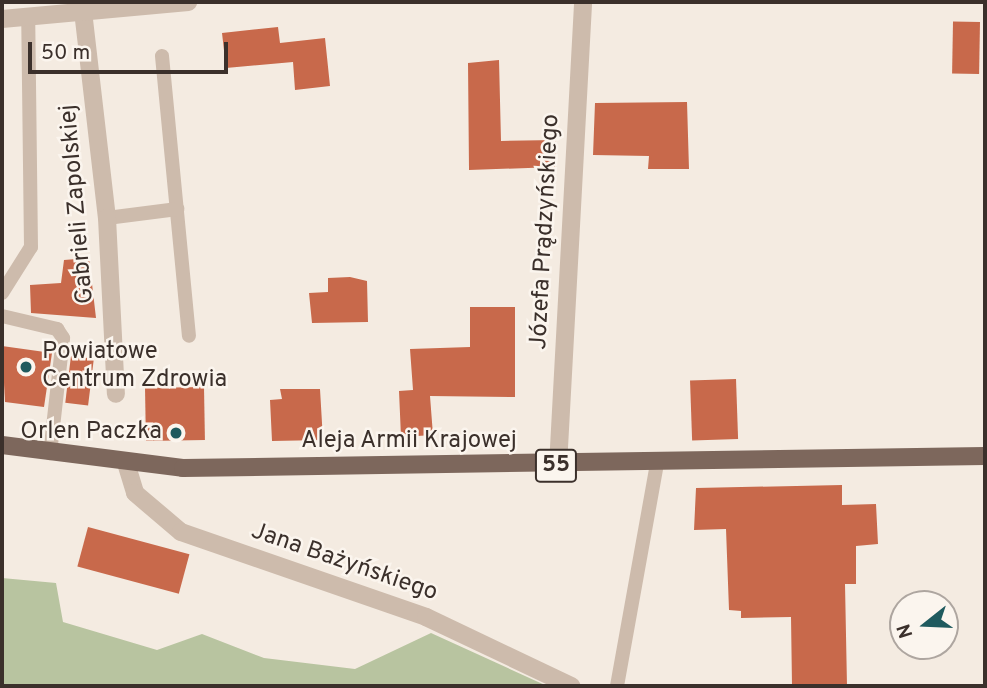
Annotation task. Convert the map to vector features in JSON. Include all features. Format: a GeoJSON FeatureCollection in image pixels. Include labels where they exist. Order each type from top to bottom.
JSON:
{"type":"FeatureCollection","features":[{"type":"Feature","properties":{"kind":"main road","name":"Aleja Armii Krajowej"},"geometry":{"type":"LineString","coordinates":[[2,445],[127,463],[558,466],[985,456]]}},
{"type":"Feature","properties":{"kind":"street"},"geometry":{"type":"LineString","coordinates":[[16,14],[188,2]]}},
{"type":"Feature","properties":{"kind":"street","name":"Józefa Prądzyńskiego"},"geometry":{"type":"LineString","coordinates":[[558,466],[583,2]]}},
{"type":"Feature","properties":{"kind":"street","name":"Gabrieli Zapolskiej"},"geometry":{"type":"LineString","coordinates":[[83,11],[107,218],[116,394]]}},
{"type":"Feature","properties":{"kind":"street","name":"Jana Bażyńskiego"},"geometry":{"type":"LineString","coordinates":[[127,463],[135,493],[181,531],[426,617],[571,686]]}},
{"type":"Feature","properties":{"kind":"lane"},"geometry":{"type":"LineString","coordinates":[[2,293],[31,247],[16,14]]}},
{"type":"Feature","properties":{"kind":"lane"},"geometry":{"type":"LineString","coordinates":[[162,56],[189,336]]}},
{"type":"Feature","properties":{"kind":"lane"},"geometry":{"type":"LineString","coordinates":[[107,218],[177,209]]}},
{"type":"Feature","properties":{"kind":"lane"},"geometry":{"type":"LineString","coordinates":[[2,316],[57,329],[63,338],[50,453]]}},
{"type":"Feature","properties":{"kind":"lane"},"geometry":{"type":"LineString","coordinates":[[617,686],[657,463]]}},
{"type":"Feature","properties":{"kind":"green space"},"geometry":{"type":"Polygon","coordinates":[[[2,578],[56,583],[63,622],[157,650],[202,634],[264,658],[355,669],[431,633],[547,686],[2,686],[2,578]]]}},
{"type":"Feature","properties":{"kind":"building"},"geometry":{"type":"Polygon","coordinates":[[[953,22],[980,22],[979,74],[952,74],[953,22]]]}},
{"type":"Feature","properties":{"kind":"building"},"geometry":{"type":"Polygon","coordinates":[[[278,27],[280,43],[325,38],[330,86],[295,90],[293,62],[226,68],[222,33],[278,27]]]}},
{"type":"Feature","properties":{"kind":"building"},"geometry":{"type":"Polygon","coordinates":[[[499,60],[501,141],[556,140],[555,167],[469,170],[468,63],[499,60]]]}},
{"type":"Feature","properties":{"kind":"building"},"geometry":{"type":"Polygon","coordinates":[[[687,102],[689,169],[648,169],[649,156],[593,155],[595,103],[687,102]]]}},
{"type":"Feature","properties":{"kind":"building"},"geometry":{"type":"Polygon","coordinates":[[[89,258],[96,318],[31,313],[30,285],[61,283],[64,260],[89,258]]]}},
{"type":"Feature","properties":{"kind":"building"},"geometry":{"type":"Polygon","coordinates":[[[350,277],[367,281],[368,322],[312,323],[309,293],[328,292],[328,278],[350,277]]]}},
{"type":"Feature","properties":{"kind":"building"},"geometry":{"type":"Polygon","coordinates":[[[470,307],[515,307],[515,397],[430,396],[433,435],[401,437],[399,391],[413,390],[410,349],[470,347],[470,307]]]}},
{"type":"Feature","properties":{"kind":"building","name":"Powiatowe Centrum Zdrowia"},"geometry":{"type":"Polygon","coordinates":[[[2,346],[52,353],[44,407],[5,402],[2,346]]]}},
{"type":"Feature","properties":{"kind":"building"},"geometry":{"type":"Polygon","coordinates":[[[71,356],[94,359],[88,405],[65,403],[71,356]]]}},
{"type":"Feature","properties":{"kind":"building"},"geometry":{"type":"Polygon","coordinates":[[[736,379],[738,439],[692,441],[690,381],[736,379]]]}},
{"type":"Feature","properties":{"kind":"building"},"geometry":{"type":"Polygon","coordinates":[[[204,387],[205,440],[146,441],[145,388],[204,387]]]}},
{"type":"Feature","properties":{"kind":"building"},"geometry":{"type":"Polygon","coordinates":[[[280,389],[320,389],[323,440],[272,441],[270,400],[282,399],[280,389]]]}},
{"type":"Feature","properties":{"kind":"building"},"geometry":{"type":"Polygon","coordinates":[[[842,485],[842,505],[876,504],[878,544],[856,546],[856,584],[845,584],[847,686],[792,686],[791,617],[741,618],[741,611],[729,610],[726,529],[694,530],[696,488],[842,485]]]}},
{"type":"Feature","properties":{"kind":"building"},"geometry":{"type":"Polygon","coordinates":[[[88,527],[189,554],[179,594],[77,567],[88,527]]]}},
{"type":"Feature","properties":{"kind":"place","name":"Powiatowe Centrum Zdrowia"},"geometry":{"type":"Point","coordinates":[26,367]}},
{"type":"Feature","properties":{"kind":"place","name":"Orlen Paczka"},"geometry":{"type":"Point","coordinates":[176,433]}}]}
